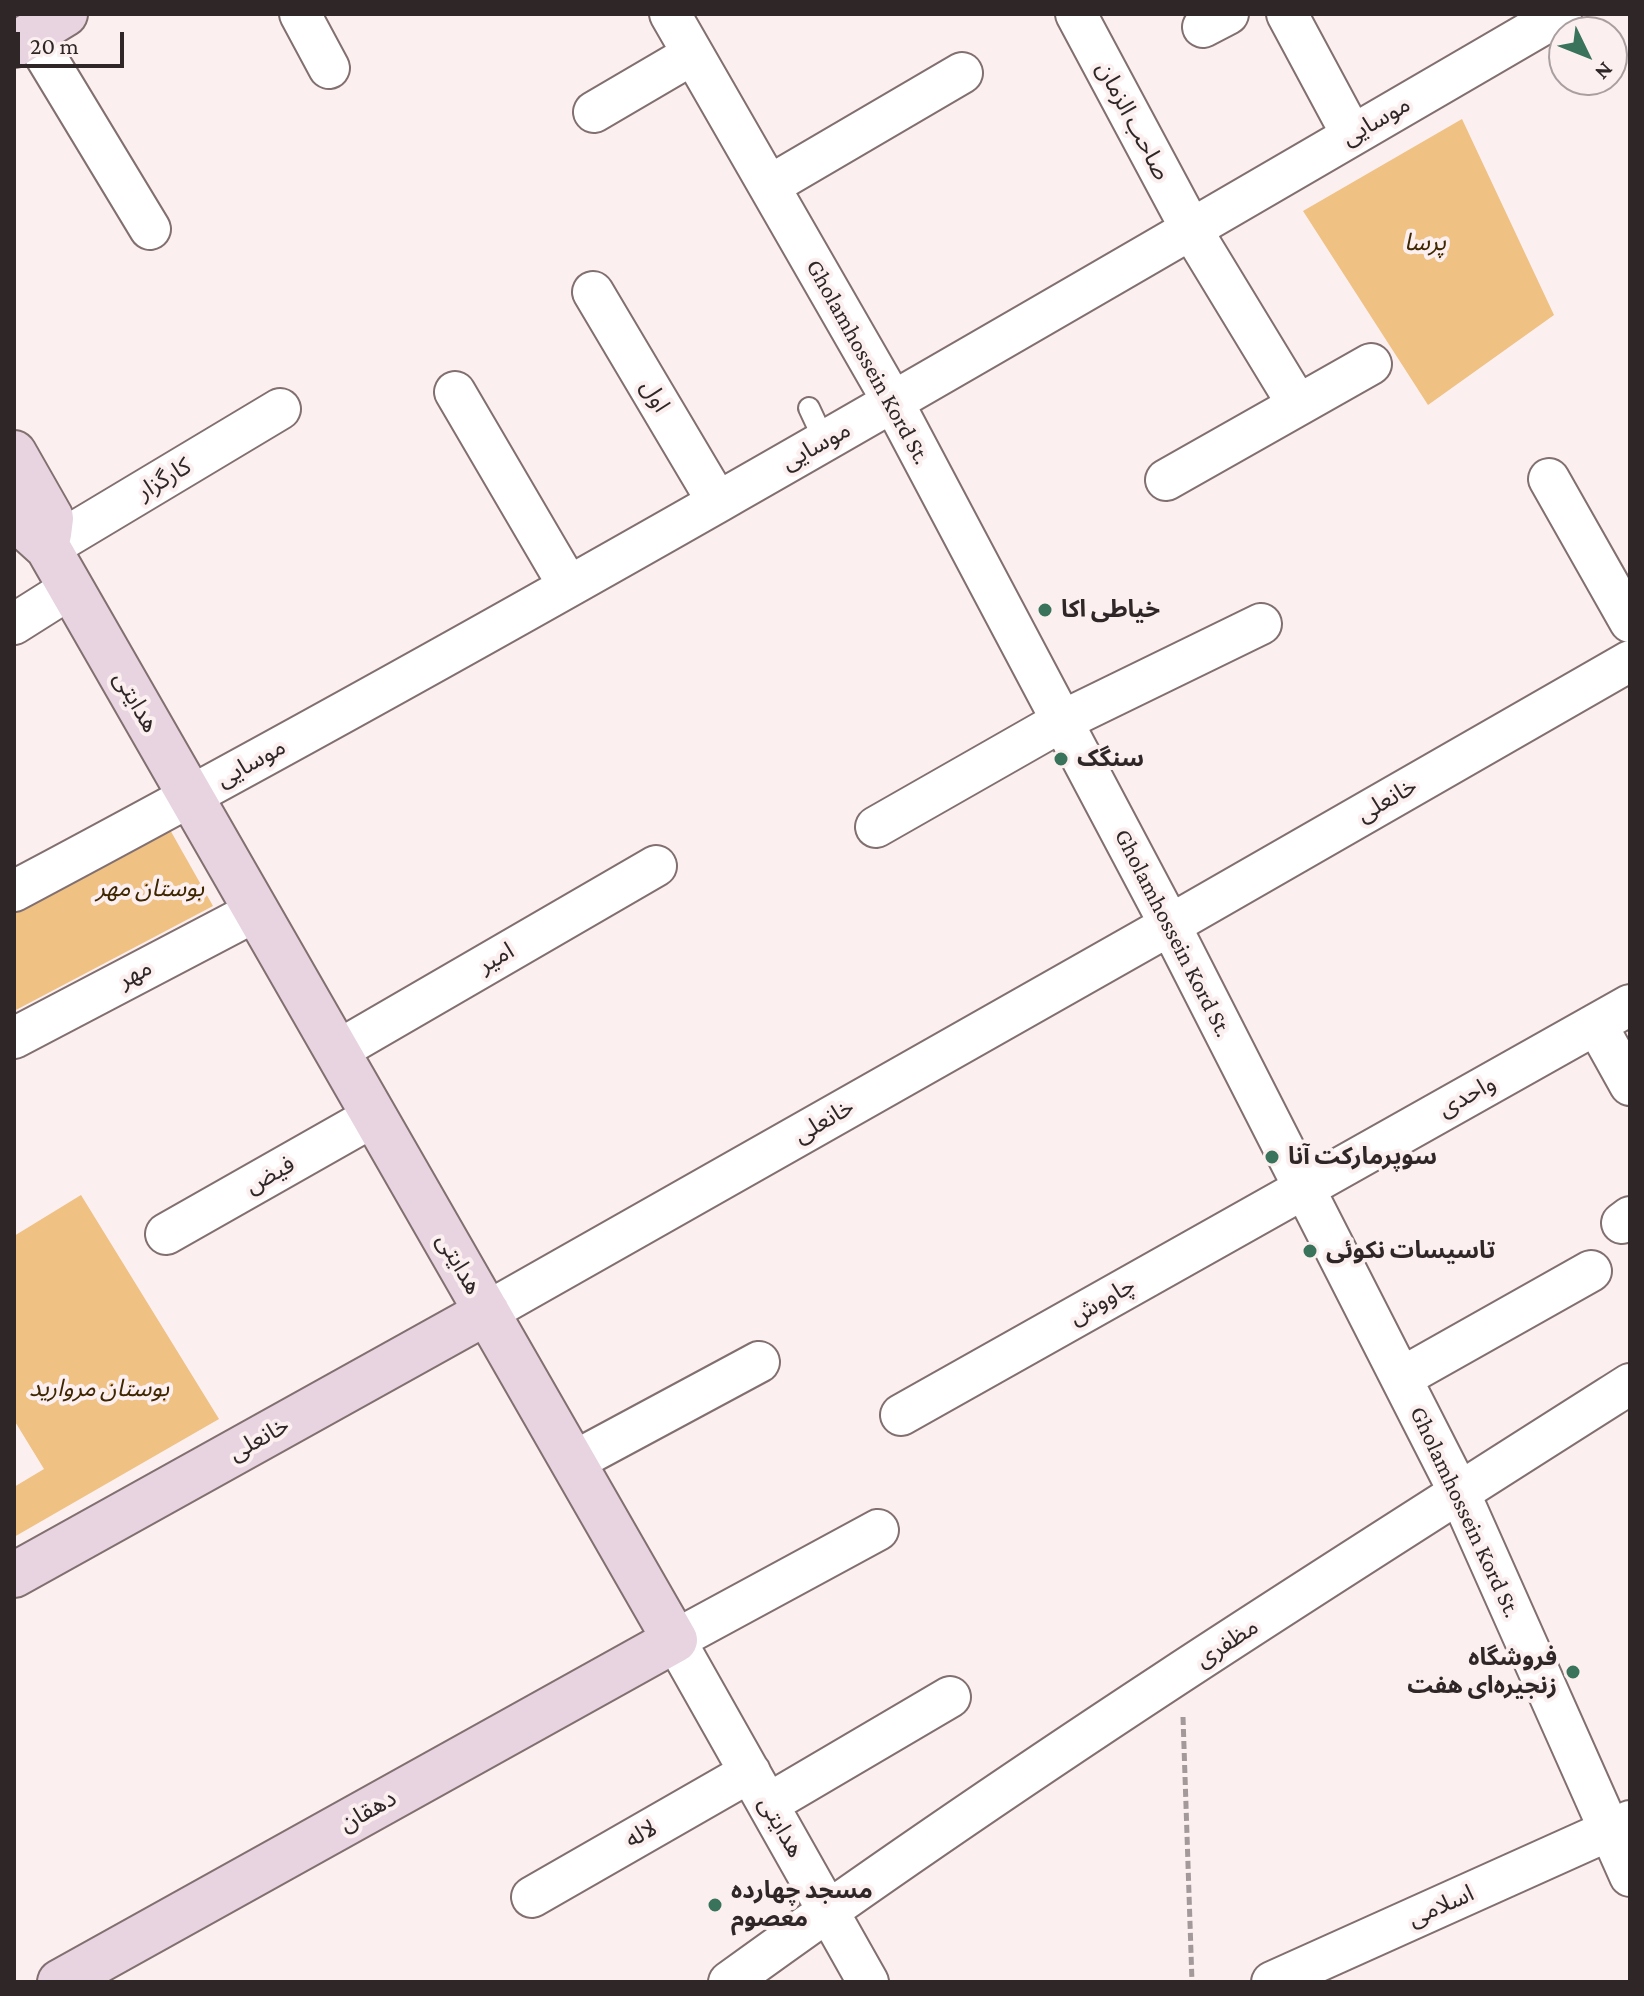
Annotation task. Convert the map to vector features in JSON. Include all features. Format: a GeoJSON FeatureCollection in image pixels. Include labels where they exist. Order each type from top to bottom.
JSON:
{"type":"FeatureCollection","features":[{"type":"Feature","properties":{"kind":"main road","name":"هدایتی"},"geometry":{"type":"LineString","coordinates":[[14,453],[51,518],[48,548]]}},
{"type":"Feature","properties":{"kind":"main road","name":"هدایتی"},"geometry":{"type":"LineString","coordinates":[[14,506],[26,528],[48,548],[675,1640]]}},
{"type":"Feature","properties":{"kind":"main road","name":"خانعلی"},"geometry":{"type":"LineString","coordinates":[[14,1575],[487,1312]]}},
{"type":"Feature","properties":{"kind":"main road","name":"دهقان"},"geometry":{"type":"LineString","coordinates":[[60,1982],[675,1640]]}},
{"type":"Feature","properties":{"kind":"street"},"geometry":{"type":"LineString","coordinates":[[300,14],[329,68]]}},
{"type":"Feature","properties":{"kind":"street","name":"Gholamhossein Kord St."},"geometry":{"type":"LineString","coordinates":[[670,14],[893,402],[1170,925],[1459,1492],[1620,1825],[1630,1876]]}},
{"type":"Feature","properties":{"kind":"street","name":"صاحب الزمان"},"geometry":{"type":"LineString","coordinates":[[1076,14],[1191,229],[1298,405]]}},
{"type":"Feature","properties":{"kind":"street"},"geometry":{"type":"LineString","coordinates":[[1287,14],[1352,135]]}},
{"type":"Feature","properties":{"kind":"street","name":"موسایی"},"geometry":{"type":"LineString","coordinates":[[14,891],[191,797],[717,501],[816,424],[893,402],[1352,135],[1500,29],[1561,14]]}},
{"type":"Feature","properties":{"kind":"street"},"geometry":{"type":"LineString","coordinates":[[29,25],[150,229]]}},
{"type":"Feature","properties":{"kind":"street"},"geometry":{"type":"LineString","coordinates":[[594,112],[693,54]]}},
{"type":"Feature","properties":{"kind":"street"},"geometry":{"type":"LineString","coordinates":[[769,186],[962,73]]}},
{"type":"Feature","properties":{"kind":"street","name":"اول"},"geometry":{"type":"LineString","coordinates":[[593,292],[717,501]]}},
{"type":"Feature","properties":{"kind":"street"},"geometry":{"type":"LineString","coordinates":[[1166,480],[1371,364]]}},
{"type":"Feature","properties":{"kind":"street"},"geometry":{"type":"LineString","coordinates":[[455,392],[568,585]]}},
{"type":"Feature","properties":{"kind":"street","name":"کارگزار"},"geometry":{"type":"LineString","coordinates":[[48,548],[280,409]]}},
{"type":"Feature","properties":{"kind":"street"},"geometry":{"type":"LineString","coordinates":[[1549,479],[1630,622]]}},
{"type":"Feature","properties":{"kind":"street"},"geometry":{"type":"LineString","coordinates":[[14,624],[71,588]]}},
{"type":"Feature","properties":{"kind":"street"},"geometry":{"type":"LineString","coordinates":[[876,827],[1062,721],[1261,624]]}},
{"type":"Feature","properties":{"kind":"street","name":"خانعلی"},"geometry":{"type":"LineString","coordinates":[[487,1312],[1630,661]]}},
{"type":"Feature","properties":{"kind":"street","name":"امیر"},"geometry":{"type":"LineString","coordinates":[[337,1051],[656,866]]}},
{"type":"Feature","properties":{"kind":"street","name":"مهر"},"geometry":{"type":"LineString","coordinates":[[14,1038],[256,911]]}},
{"type":"Feature","properties":{"kind":"street"},"geometry":{"type":"LineString","coordinates":[[1613,1014],[1630,1085]]}},
{"type":"Feature","properties":{"kind":"street","name":"واحدی"},"geometry":{"type":"LineString","coordinates":[[1304,1187],[1613,1014]]}},
{"type":"Feature","properties":{"kind":"street","name":"فیض"},"geometry":{"type":"LineString","coordinates":[[166,1234],[374,1116]]}},
{"type":"Feature","properties":{"kind":"street","name":"چاووش"},"geometry":{"type":"LineString","coordinates":[[901,1415],[1304,1187]]}},
{"type":"Feature","properties":{"kind":"street"},"geometry":{"type":"LineString","coordinates":[[1401,1378],[1591,1271]]}},
{"type":"Feature","properties":{"kind":"street"},"geometry":{"type":"LineString","coordinates":[[573,1462],[759,1362]]}},
{"type":"Feature","properties":{"kind":"street","name":"مظفری"},"geometry":{"type":"LineString","coordinates":[[729,1982],[828,1910],[1181,1673],[1630,1384]]}},
{"type":"Feature","properties":{"kind":"street"},"geometry":{"type":"LineString","coordinates":[[675,1640],[878,1530]]}},
{"type":"Feature","properties":{"kind":"street","name":"هدایتی"},"geometry":{"type":"LineString","coordinates":[[675,1640],[868,1982]]}},
{"type":"Feature","properties":{"kind":"street","name":"لاله"},"geometry":{"type":"LineString","coordinates":[[532,1897],[950,1697]]}},
{"type":"Feature","properties":{"kind":"street","name":"اسلامی"},"geometry":{"type":"LineString","coordinates":[[1272,1982],[1620,1825]]}},
{"type":"Feature","properties":{"kind":"path"},"geometry":{"type":"LineString","coordinates":[[1181,1673],[1192,1982]]}},
{"type":"Feature","properties":{"kind":"green space","name":"پرسا"},"geometry":{"type":"Polygon","coordinates":[[[1462,119],[1554,315],[1428,405],[1303,211],[1462,119]]]}},
{"type":"Feature","properties":{"kind":"green space","name":"بوستان مهر"},"geometry":{"type":"Polygon","coordinates":[[[169,828],[213,906],[14,1011],[14,913],[169,828]]]}},
{"type":"Feature","properties":{"kind":"green space","name":"بوستان مروارید"},"geometry":{"type":"Polygon","coordinates":[[[81,1195],[219,1419],[14,1537],[14,1487],[44,1469],[14,1420],[14,1236],[81,1195]]]}},
{"type":"Feature","properties":{"kind":"place","name":"خیاطی اکا"},"geometry":{"type":"Point","coordinates":[1045,610]}},
{"type":"Feature","properties":{"kind":"place","name":"سنگک"},"geometry":{"type":"Point","coordinates":[1061,759]}},
{"type":"Feature","properties":{"kind":"place","name":"سوپرمارکت آنا"},"geometry":{"type":"Point","coordinates":[1272,1157]}},
{"type":"Feature","properties":{"kind":"place","name":"تاسیسات نکوئی"},"geometry":{"type":"Point","coordinates":[1310,1251]}},
{"type":"Feature","properties":{"kind":"place","name":"فروشگاه زنجیره‌ای هفت"},"geometry":{"type":"Point","coordinates":[1573,1672]}},
{"type":"Feature","properties":{"kind":"place","name":"مسجد چهارده معصوم"},"geometry":{"type":"Point","coordinates":[715,1905]}}]}
